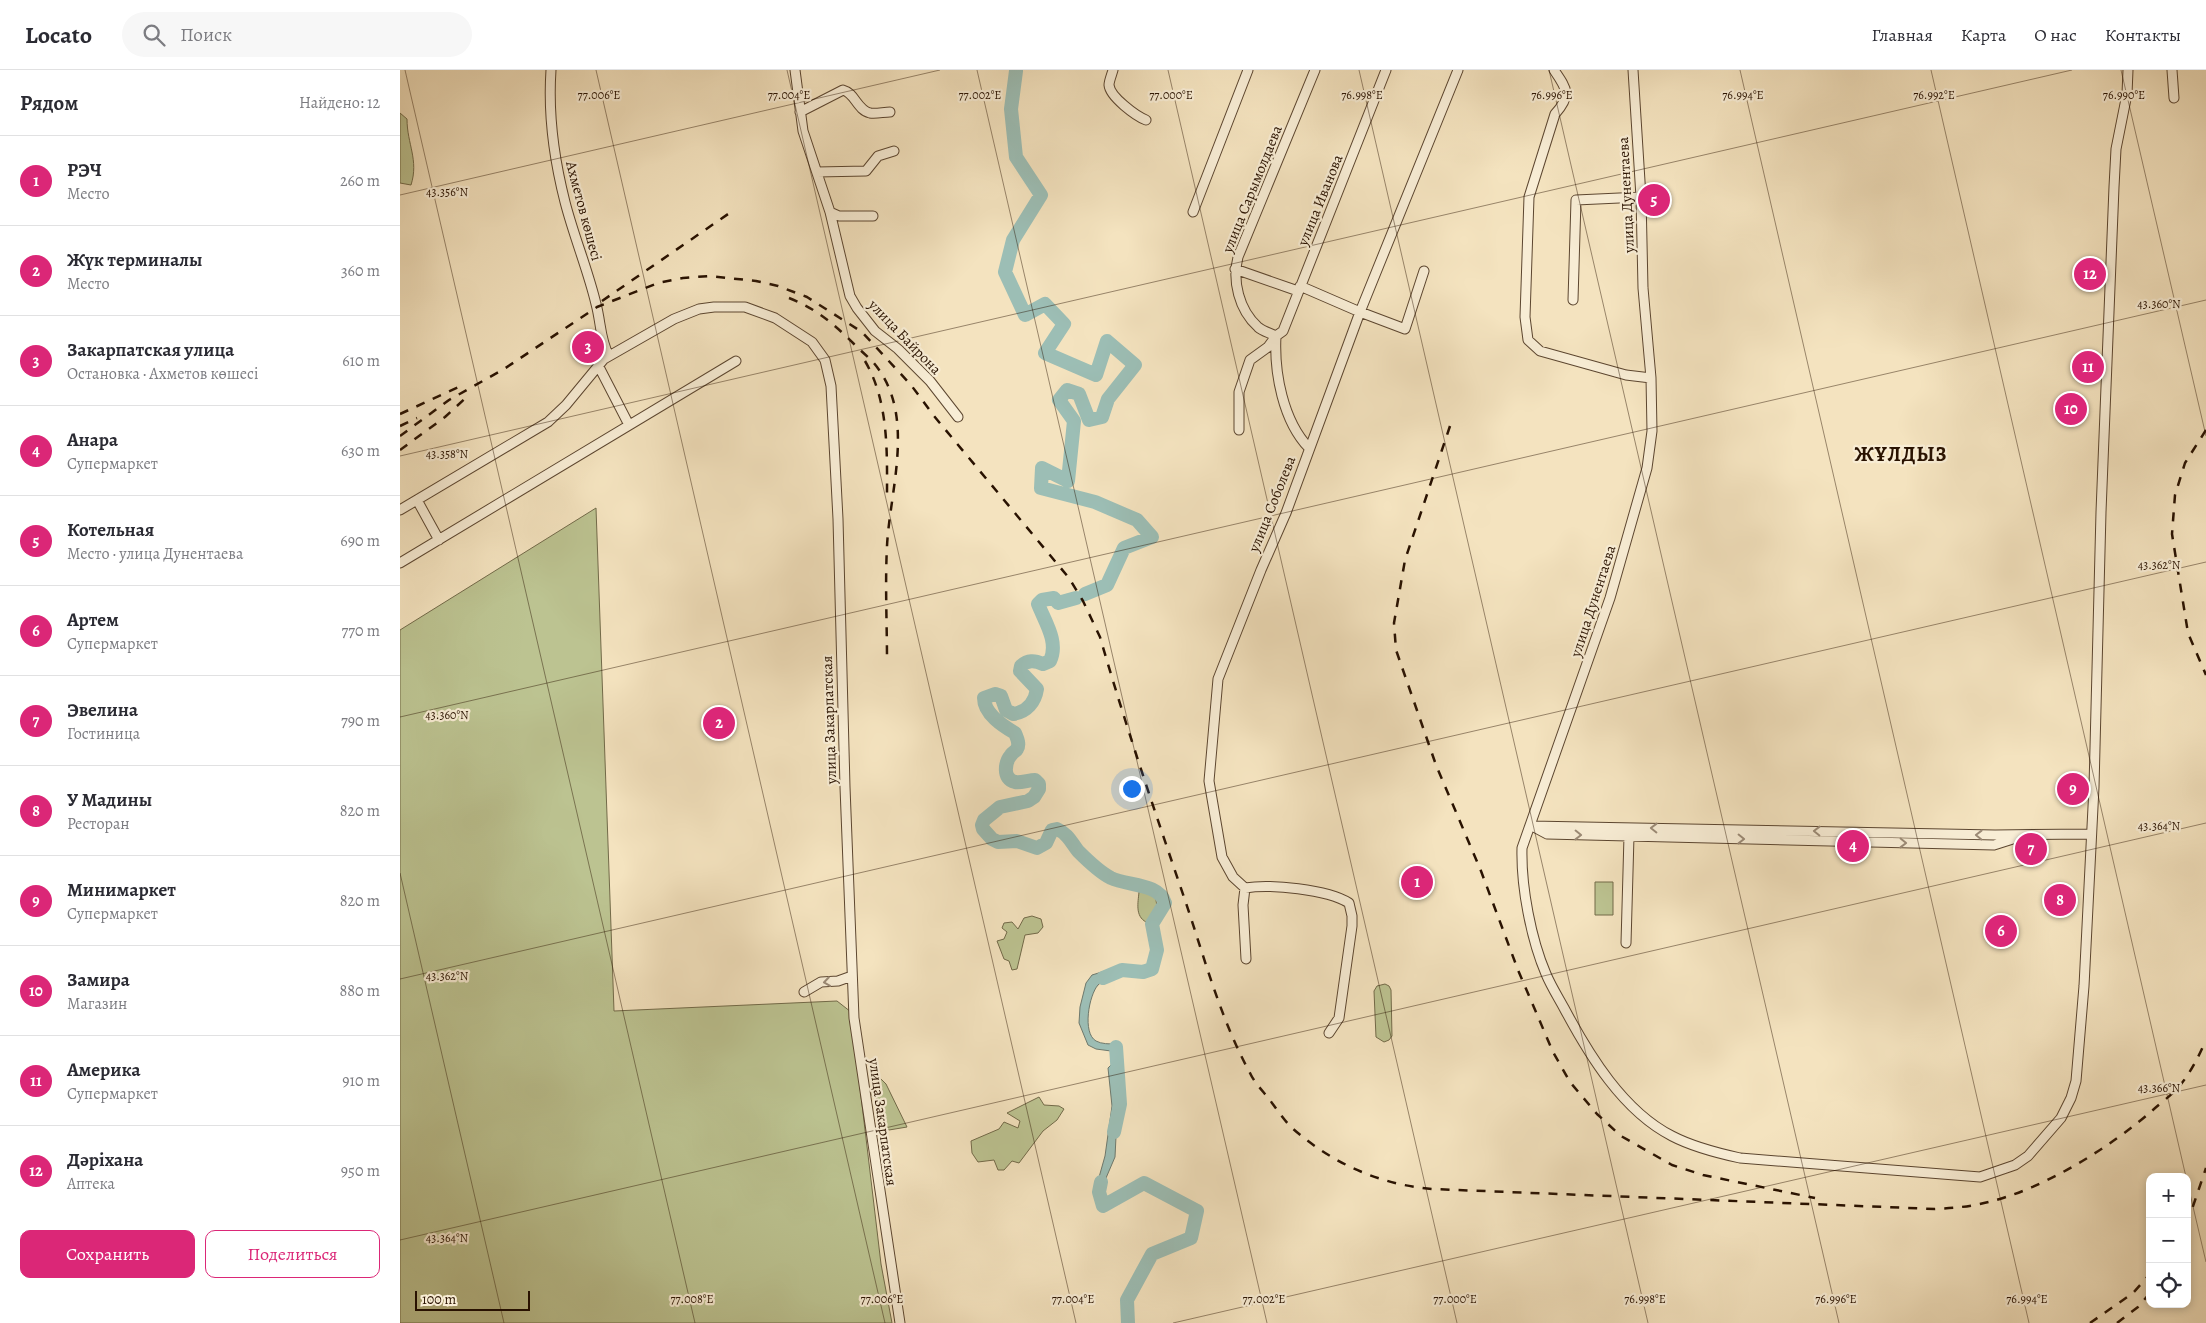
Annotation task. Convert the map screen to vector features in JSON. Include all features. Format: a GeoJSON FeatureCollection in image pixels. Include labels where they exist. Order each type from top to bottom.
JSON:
{"type":"FeatureCollection","features":[{"type":"Feature","properties":{"kind":"street","name":"Ахметов көшесі"},"geometry":{"type":"LineString","coordinates":[[551,70],[552,129],[557,166],[565,202],[596,304],[602,342],[609,356]]}},
{"type":"Feature","properties":{"kind":"street","name":"улица Байрона"},"geometry":{"type":"LineString","coordinates":[[795,70],[798,80],[803,131],[830,212],[846,284],[857,308],[876,331],[898,349],[930,381],[958,417]]}},
{"type":"Feature","properties":{"kind":"street"},"geometry":{"type":"LineString","coordinates":[[1113,70],[1109,86],[1112,91],[1137,116],[1146,120]]}},
{"type":"Feature","properties":{"kind":"street"},"geometry":{"type":"LineString","coordinates":[[1192,212],[1248,70]]}},
{"type":"Feature","properties":{"kind":"street","name":"улица Сарымолдаева"},"geometry":{"type":"LineString","coordinates":[[1276,336],[1259,329],[1247,315],[1237,289],[1235,269],[1238,256],[1315,70]]}},
{"type":"Feature","properties":{"kind":"street","name":"улица Иванова"},"geometry":{"type":"LineString","coordinates":[[1239,430],[1238,392],[1250,360],[1268,347],[1276,336],[1283,331],[1386,70]]}},
{"type":"Feature","properties":{"kind":"street","name":"улица Соболева"},"geometry":{"type":"LineString","coordinates":[[1245,888],[1233,877],[1222,857],[1210,781],[1218,679],[1260,570],[1286,513],[1360,312],[1458,70]]}},
{"type":"Feature","properties":{"kind":"street"},"geometry":{"type":"LineString","coordinates":[[1554,70],[1564,84],[1567,96],[1564,104],[1554,114],[1529,197],[1525,317],[1528,340],[1540,351],[1626,375],[1651,378]]}},
{"type":"Feature","properties":{"kind":"street","name":"улица Дунентаева"},"geometry":{"type":"LineString","coordinates":[[1633,70],[1641,197],[1643,288],[1651,378],[1652,431],[1647,468],[1612,592],[1522,848],[1521,868],[1530,920],[1546,974],[1580,1038],[1606,1077],[1631,1104],[1654,1124],[1672,1136],[1710,1151],[1740,1158],[1980,1177],[2015,1165],[2028,1156],[2061,1118],[2071,1098],[2076,1081],[2084,986],[2091,834],[2114,187],[2116,149],[2127,94],[2128,70]]}},
{"type":"Feature","properties":{"kind":"street"},"geometry":{"type":"LineString","coordinates":[[2172,70],[2174,98]]}},
{"type":"Feature","properties":{"kind":"street"},"geometry":{"type":"LineString","coordinates":[[800,112],[842,90],[850,92],[863,111],[872,114],[890,112]]}},
{"type":"Feature","properties":{"kind":"street"},"geometry":{"type":"LineString","coordinates":[[817,172],[866,171],[878,156],[894,151]]}},
{"type":"Feature","properties":{"kind":"street"},"geometry":{"type":"LineString","coordinates":[[1573,300],[1576,200],[1641,197]]}},
{"type":"Feature","properties":{"kind":"street"},"geometry":{"type":"LineString","coordinates":[[830,212],[840,216],[873,216]]}},
{"type":"Feature","properties":{"kind":"street"},"geometry":{"type":"LineString","coordinates":[[1235,269],[1299,289],[1405,329],[1424,271]]}},
{"type":"Feature","properties":{"kind":"street","name":"улица Закарпатская"},"geometry":{"type":"LineString","coordinates":[[400,510],[548,422],[566,405],[598,366],[609,356],[686,314],[706,308],[744,307],[775,318],[812,342],[825,360],[831,394],[838,519],[854,1018],[900,1323]]}},
{"type":"Feature","properties":{"kind":"street"},"geometry":{"type":"LineString","coordinates":[[1276,336],[1276,372],[1286,406],[1299,438],[1309,448]]}},
{"type":"Feature","properties":{"kind":"street"},"geometry":{"type":"LineString","coordinates":[[400,563],[736,361]]}},
{"type":"Feature","properties":{"kind":"street"},"geometry":{"type":"LineString","coordinates":[[598,366],[630,425]]}},
{"type":"Feature","properties":{"kind":"street"},"geometry":{"type":"LineString","coordinates":[[417,500],[439,540]]}},
{"type":"Feature","properties":{"kind":"street"},"geometry":{"type":"LineString","coordinates":[[1531,826],[2028,835],[2091,834]]}},
{"type":"Feature","properties":{"kind":"street"},"geometry":{"type":"LineString","coordinates":[[1531,826],[1547,834],[1994,845],[2028,835]]}},
{"type":"Feature","properties":{"kind":"street"},"geometry":{"type":"LineString","coordinates":[[1626,944],[1629,836]]}},
{"type":"Feature","properties":{"kind":"street"},"geometry":{"type":"LineString","coordinates":[[1246,959],[1243,905],[1245,888],[1264,886],[1326,894],[1339,897],[1349,903],[1352,926],[1339,1018],[1329,1033]]}},
{"type":"Feature","properties":{"kind":"street"},"geometry":{"type":"LineString","coordinates":[[804,992],[821,982],[838,981],[852,976]]}},
{"type":"Feature","properties":{"kind":"green space"},"geometry":{"type":"Polygon","coordinates":[[[400,113],[407,119],[414,168],[411,185],[400,183],[400,113]]]}},
{"type":"Feature","properties":{"kind":"green space"},"geometry":{"type":"Polygon","coordinates":[[[596,508],[614,1011],[837,1001],[851,1012],[881,1264],[892,1323],[400,1323],[400,630],[596,508]]]}},
{"type":"Feature","properties":{"kind":"green space"},"geometry":{"type":"Polygon","coordinates":[[[1595,882],[1613,882],[1613,915],[1595,915],[1595,882]]]}},
{"type":"Feature","properties":{"kind":"green space"},"geometry":{"type":"Polygon","coordinates":[[[1144,889],[1152,892],[1157,904],[1153,915],[1146,922],[1140,916],[1138,909],[1139,892],[1144,889]]]}},
{"type":"Feature","properties":{"kind":"green space"},"geometry":{"type":"Polygon","coordinates":[[[1032,916],[1041,919],[1043,927],[1038,933],[1025,935],[1017,969],[1012,970],[1009,961],[1004,959],[997,941],[1004,939],[1007,932],[1002,928],[1004,923],[1012,922],[1018,929],[1024,918],[1032,916]]]}},
{"type":"Feature","properties":{"kind":"green space"},"geometry":{"type":"Polygon","coordinates":[[[1385,984],[1391,990],[1392,1036],[1384,1042],[1376,1037],[1374,991],[1377,986],[1385,984]]]}},
{"type":"Feature","properties":{"kind":"green space"},"geometry":{"type":"Polygon","coordinates":[[[877,1075],[886,1084],[907,1127],[889,1130],[881,1125],[883,1102],[872,1096],[873,1077],[877,1075]]]}},
{"type":"Feature","properties":{"kind":"green space"},"geometry":{"type":"Polygon","coordinates":[[[1039,1097],[1044,1105],[1059,1106],[1064,1109],[1057,1120],[1043,1131],[1019,1163],[1012,1161],[1004,1170],[998,1170],[994,1160],[978,1162],[972,1153],[971,1141],[999,1129],[1004,1122],[1018,1128],[1020,1121],[1007,1113],[1039,1097]]]}},
{"type":"Feature","properties":{"kind":"water"},"geometry":{"type":"Polygon","coordinates":[[[1118,967],[1119,974],[1098,985],[1092,997],[1088,1014],[1089,1030],[1092,1037],[1100,1043],[1116,1044],[1120,1050],[1115,1080],[1118,1096],[1115,1157],[1103,1185],[1102,1193],[1106,1196],[1096,1202],[1094,1195],[1105,1156],[1112,1106],[1108,1068],[1113,1063],[1115,1057],[1111,1051],[1096,1049],[1088,1045],[1079,1023],[1080,1007],[1086,983],[1092,975],[1118,967]]]}},
{"type":"Feature","properties":{"kind":"waterway"},"geometry":{"type":"LineString","coordinates":[[1016,71],[1011,109],[1016,157],[1041,195],[1013,240],[1005,272],[1025,315],[1045,304],[1064,324],[1045,353],[1096,375],[1107,341],[1135,365],[1108,399],[1102,417],[1089,420],[1079,394],[1067,390],[1059,400],[1074,421],[1068,481],[1042,468],[1041,488],[1095,502],[1137,520],[1152,537],[1124,548],[1107,585],[1085,594]]}},
{"type":"Feature","properties":{"kind":"waterway"},"geometry":{"type":"LineString","coordinates":[[1076,598],[1058,603],[1054,598],[1042,600],[1038,604],[1050,632],[1053,647],[1050,661],[1043,664],[1031,661],[1021,666],[1020,671],[1037,689],[1030,706],[1013,714],[1006,710],[1001,696],[995,694],[984,698],[987,709],[991,714],[1015,733],[1017,739],[1017,750],[1009,758],[1006,766],[1008,778],[1015,782],[1035,780],[1039,784],[1039,789],[1034,797],[1028,801],[1000,807],[984,820],[982,825],[983,829],[992,839],[998,842],[1017,841],[1037,848],[1046,843],[1052,830],[1057,829],[1067,836],[1085,858],[1107,876],[1118,881],[1150,888],[1162,897],[1165,903],[1152,924],[1157,950],[1152,969],[1143,972],[1122,970],[1103,978]]}},
{"type":"Feature","properties":{"kind":"waterway"},"geometry":{"type":"LineString","coordinates":[[1114,1132],[1120,1104],[1116,1047]]}},
{"type":"Feature","properties":{"kind":"waterway"},"geometry":{"type":"LineString","coordinates":[[1101,1182],[1099,1192],[1103,1206],[1144,1183],[1197,1211],[1191,1238],[1152,1254],[1127,1300],[1128,1323]]}},
{"type":"Feature","properties":{"kind":"railway"},"geometry":{"type":"LineString","coordinates":[[602,301],[731,212]]}},
{"type":"Feature","properties":{"kind":"railway"},"geometry":{"type":"LineString","coordinates":[[400,436],[449,400],[504,369],[597,307],[658,283],[683,278],[709,276],[756,281],[778,286],[807,297],[862,332],[911,385],[934,416],[1069,578],[1083,601],[1100,637],[1152,804],[1214,989],[1230,1032],[1252,1077],[1291,1127],[1306,1140],[1340,1161],[1375,1177],[1413,1187],[1433,1189],[1935,1209],[1954,1208],[1984,1203],[2029,1189],[2074,1166],[2096,1152],[2137,1123],[2177,1089],[2186,1078],[2206,1040]]}},
{"type":"Feature","properties":{"kind":"railway"},"geometry":{"type":"LineString","coordinates":[[789,298],[824,317],[873,362],[886,382],[894,404],[898,427],[898,451],[887,546],[887,661]]}},
{"type":"Feature","properties":{"kind":"railway"},"geometry":{"type":"LineString","coordinates":[[865,361],[879,393],[883,410],[887,498]]}},
{"type":"Feature","properties":{"kind":"railway"},"geometry":{"type":"LineString","coordinates":[[400,414],[461,386]]}},
{"type":"Feature","properties":{"kind":"railway"},"geometry":{"type":"LineString","coordinates":[[400,450],[445,417],[470,394]]}},
{"type":"Feature","properties":{"kind":"railway"},"geometry":{"type":"LineString","coordinates":[[400,426],[417,418]]}},
{"type":"Feature","properties":{"kind":"railway"},"geometry":{"type":"LineString","coordinates":[[1450,426],[1405,560],[1394,623],[1396,650],[1436,765],[1481,871],[1518,970],[1553,1052],[1570,1082],[1597,1114],[1621,1136],[1672,1165],[1703,1175],[1815,1198]]}},
{"type":"Feature","properties":{"kind":"railway"},"geometry":{"type":"LineString","coordinates":[[2206,430],[2185,463],[2175,495],[2172,534],[2188,633],[2206,675]]}},
{"type":"Feature","properties":{"kind":"railway"},"geometry":{"type":"LineString","coordinates":[[2189,1218],[2206,1168]]}},
{"type":"Feature","properties":{"kind":"railway"},"geometry":{"type":"LineString","coordinates":[[2090,1323],[2133,1293],[2146,1278]]}},
{"type":"Feature","properties":{"kind":"railway"},"geometry":{"type":"LineString","coordinates":[[2117,1323],[2138,1307],[2146,1298]]}},
{"type":"Feature","properties":{"kind":"place","name":"Котельная"},"geometry":{"type":"Point","coordinates":[1654,200]}},
{"type":"Feature","properties":{"kind":"place","name":"Дəріхана"},"geometry":{"type":"Point","coordinates":[2090,274]}},
{"type":"Feature","properties":{"kind":"place","name":"Закарпатская улица"},"geometry":{"type":"Point","coordinates":[588,347]}},
{"type":"Feature","properties":{"kind":"place","name":"Америка"},"geometry":{"type":"Point","coordinates":[2088,367]}},
{"type":"Feature","properties":{"kind":"place","name":"Замира"},"geometry":{"type":"Point","coordinates":[2071,409]}},
{"type":"Feature","properties":{"kind":"place","name":"Жүк терминалы"},"geometry":{"type":"Point","coordinates":[719,723]}},
{"type":"Feature","properties":{"kind":"place","name":"Минимаркет"},"geometry":{"type":"Point","coordinates":[2073,789]}},
{"type":"Feature","properties":{"kind":"place","name":"Анара"},"geometry":{"type":"Point","coordinates":[1853,846]}},
{"type":"Feature","properties":{"kind":"place","name":"Эвелина"},"geometry":{"type":"Point","coordinates":[2031,849]}},
{"type":"Feature","properties":{"kind":"place","name":"РЭЧ"},"geometry":{"type":"Point","coordinates":[1417,882]}},
{"type":"Feature","properties":{"kind":"place","name":"У Мадины"},"geometry":{"type":"Point","coordinates":[2060,900]}},
{"type":"Feature","properties":{"kind":"place","name":"Артем"},"geometry":{"type":"Point","coordinates":[2001,931]}},
{"type":"Feature","properties":{"kind":"district","name":"ЖҰЛДЫЗ"},"geometry":{"type":"Point","coordinates":[1901,454]}}]}
